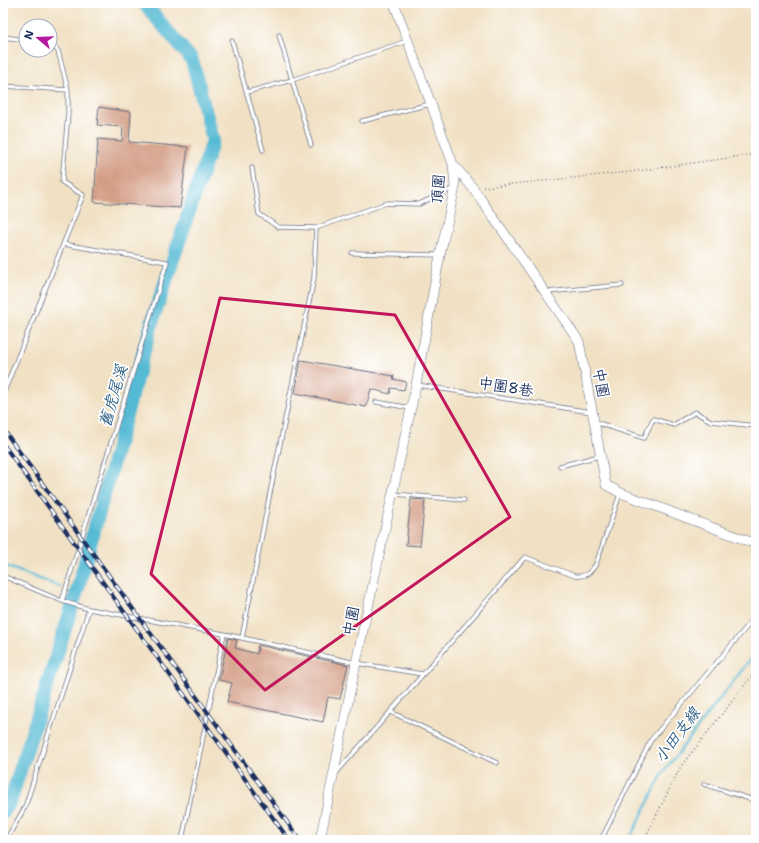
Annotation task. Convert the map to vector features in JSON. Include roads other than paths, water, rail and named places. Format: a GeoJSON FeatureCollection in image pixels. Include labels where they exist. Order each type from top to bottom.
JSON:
{"type":"FeatureCollection","features":[{"type":"Feature","properties":{"kind":"street","name":"頂圍"},"geometry":{"type":"LineString","coordinates":[[394,3],[453,164],[455,187],[440,255],[416,385]]}},
{"type":"Feature","properties":{"kind":"street","name":"中圍"},"geometry":{"type":"LineString","coordinates":[[453,164],[473,188],[579,341],[606,485],[621,493],[756,544]]}},
{"type":"Feature","properties":{"kind":"street","name":"中圍"},"geometry":{"type":"LineString","coordinates":[[320,840],[356,663],[416,385]]}},
{"type":"Feature","properties":{"kind":"lane"},"geometry":{"type":"LineString","coordinates":[[279,35],[311,145]]}},
{"type":"Feature","properties":{"kind":"lane"},"geometry":{"type":"LineString","coordinates":[[3,37],[18,39]]}},
{"type":"Feature","properties":{"kind":"lane"},"geometry":{"type":"LineString","coordinates":[[247,92],[292,80],[408,40]]}},
{"type":"Feature","properties":{"kind":"lane"},"geometry":{"type":"LineString","coordinates":[[232,41],[263,150]]}},
{"type":"Feature","properties":{"kind":"lane"},"geometry":{"type":"LineString","coordinates":[[3,394],[64,244],[82,195],[62,182],[68,114],[68,90],[58,51]]}},
{"type":"Feature","properties":{"kind":"lane"},"geometry":{"type":"LineString","coordinates":[[3,86],[68,90]]}},
{"type":"Feature","properties":{"kind":"lane"},"geometry":{"type":"LineString","coordinates":[[362,121],[432,104]]}},
{"type":"Feature","properties":{"kind":"lane"},"geometry":{"type":"LineString","coordinates":[[252,168],[259,214],[278,227],[316,228],[387,203],[420,204],[455,187]]}},
{"type":"Feature","properties":{"kind":"lane"},"geometry":{"type":"LineString","coordinates":[[242,638],[270,490],[314,278],[316,228]]}},
{"type":"Feature","properties":{"kind":"lane"},"geometry":{"type":"LineString","coordinates":[[62,601],[167,262],[64,244]]}},
{"type":"Feature","properties":{"kind":"lane"},"geometry":{"type":"LineString","coordinates":[[352,253],[440,255]]}},
{"type":"Feature","properties":{"kind":"lane"},"geometry":{"type":"LineString","coordinates":[[546,292],[622,285]]}},
{"type":"Feature","properties":{"kind":"lane","name":"中圍8巷"},"geometry":{"type":"LineString","coordinates":[[416,385],[592,412]]}},
{"type":"Feature","properties":{"kind":"lane"},"geometry":{"type":"LineString","coordinates":[[376,402],[411,408]]}},
{"type":"Feature","properties":{"kind":"lane"},"geometry":{"type":"LineString","coordinates":[[594,421],[644,438],[653,419],[674,425],[695,412],[711,421],[756,426]]}},
{"type":"Feature","properties":{"kind":"lane"},"geometry":{"type":"LineString","coordinates":[[560,466],[600,455]]}},
{"type":"Feature","properties":{"kind":"lane"},"geometry":{"type":"LineString","coordinates":[[332,777],[391,712],[422,674],[525,557],[574,576],[581,577],[589,574],[596,564],[621,493]]}},
{"type":"Feature","properties":{"kind":"lane"},"geometry":{"type":"LineString","coordinates":[[392,494],[464,500]]}},
{"type":"Feature","properties":{"kind":"lane"},"geometry":{"type":"LineString","coordinates":[[3,576],[62,601],[89,609],[224,634],[356,663],[422,674]]}},
{"type":"Feature","properties":{"kind":"lane"},"geometry":{"type":"LineString","coordinates":[[6,840],[25,807],[89,609]]}},
{"type":"Feature","properties":{"kind":"lane"},"geometry":{"type":"LineString","coordinates":[[601,840],[651,740],[756,616]]}},
{"type":"Feature","properties":{"kind":"lane"},"geometry":{"type":"LineString","coordinates":[[182,840],[224,634]]}},
{"type":"Feature","properties":{"kind":"lane"},"geometry":{"type":"LineString","coordinates":[[391,712],[497,763]]}},
{"type":"Feature","properties":{"kind":"lane"},"geometry":{"type":"LineString","coordinates":[[704,784],[756,801]]}},
{"type":"Feature","properties":{"kind":"lane"},"geometry":{"type":"LineString","coordinates":[[752,840],[756,838]]}},
{"type":"Feature","properties":{"kind":"waterway","name":"舊虎尾溪"},"geometry":{"type":"LineString","coordinates":[[3,812],[10,802],[77,591],[152,322],[213,140],[192,60],[144,3]]}},
{"type":"Feature","properties":{"kind":"waterway"},"geometry":{"type":"LineString","coordinates":[[3,565],[61,587]]}},
{"type":"Feature","properties":{"kind":"waterway","name":"舊虎尾溪"},"geometry":{"type":"LineString","coordinates":[[72,590],[77,591]]}},
{"type":"Feature","properties":{"kind":"waterway","name":"小田支線"},"geometry":{"type":"LineString","coordinates":[[629,840],[664,771],[756,652]]}},
{"type":"Feature","properties":{"kind":"railway"},"geometry":{"type":"LineString","coordinates":[[3,429],[300,840]]}},
{"type":"Feature","properties":{"kind":"railway"},"geometry":{"type":"LineString","coordinates":[[3,444],[289,840]]}}]}
